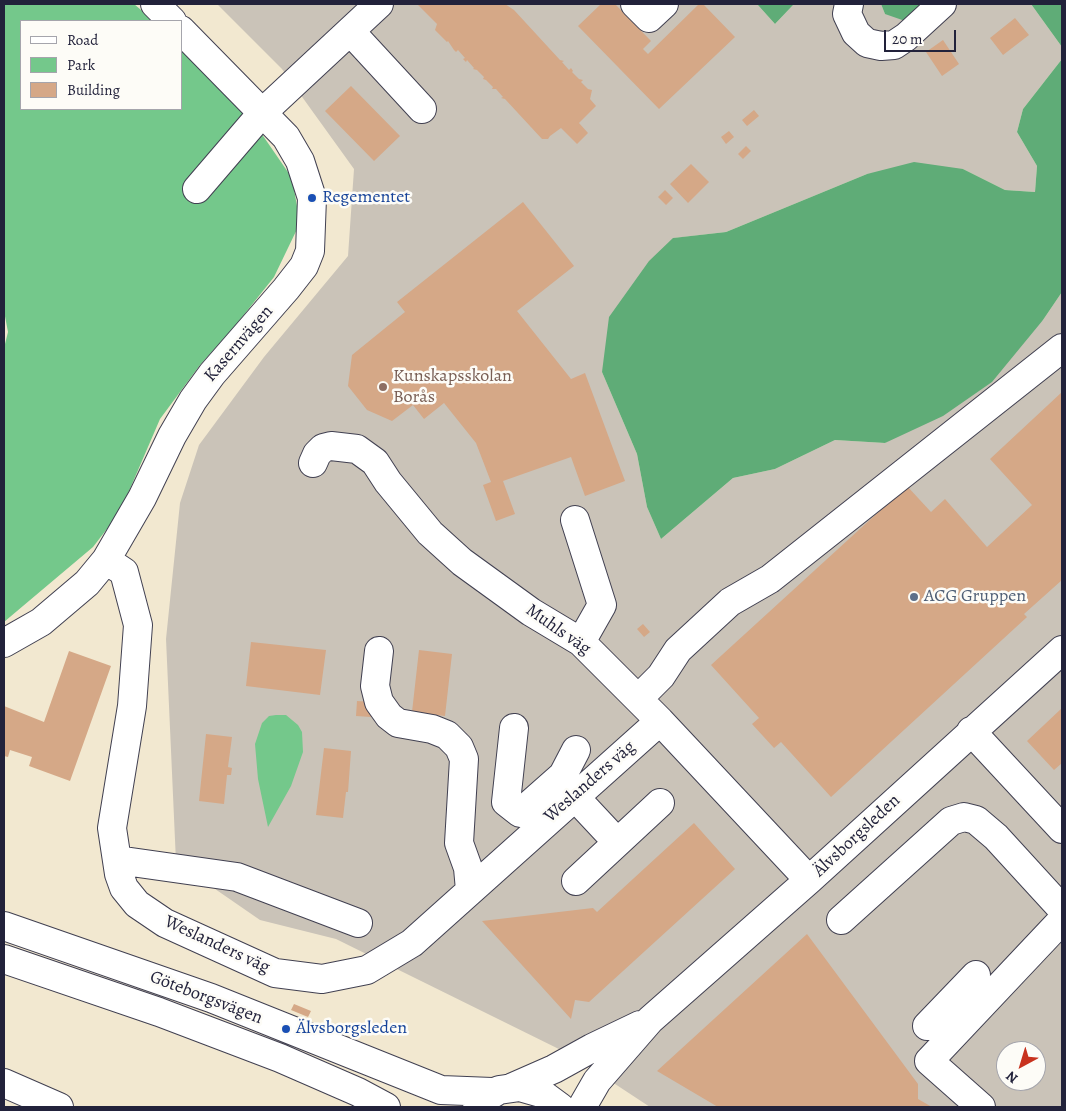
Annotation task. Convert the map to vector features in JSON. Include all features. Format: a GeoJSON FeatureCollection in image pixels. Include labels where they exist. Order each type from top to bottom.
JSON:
{"type":"FeatureCollection","features":[{"type":"Feature","properties":{"kind":"main road"},"geometry":{"type":"LineString","coordinates":[[155,4],[171,20]]}},
{"type":"Feature","properties":{"kind":"main road"},"geometry":{"type":"LineString","coordinates":[[197,189],[263,112],[379,4]]}},
{"type":"Feature","properties":{"kind":"main road"},"geometry":{"type":"LineString","coordinates":[[635,4],[649,18],[664,4]]}},
{"type":"Feature","properties":{"kind":"main road"},"geometry":{"type":"LineString","coordinates":[[849,4],[846,14],[856,33],[867,43],[881,46],[894,45],[900,41],[942,4]]}},
{"type":"Feature","properties":{"kind":"main road","name":"Kasernvägen"},"geometry":{"type":"LineString","coordinates":[[4,643],[41,622],[87,583],[106,560],[142,498],[172,436],[193,400],[212,374],[286,289],[304,266],[310,251],[312,198],[300,161],[286,138],[263,112],[182,31]]}},
{"type":"Feature","properties":{"kind":"main road"},"geometry":{"type":"LineString","coordinates":[[350,31],[422,109]]}},
{"type":"Feature","properties":{"kind":"main road"},"geometry":{"type":"LineString","coordinates":[[638,698],[661,676],[678,650],[730,602],[770,579],[1062,348]]}},
{"type":"Feature","properties":{"kind":"main road","name":"Muhls väg"},"geometry":{"type":"LineString","coordinates":[[314,463],[316,454],[323,448],[344,446],[357,449],[375,462],[388,482],[430,533],[462,562],[530,612],[582,642],[660,721],[809,880]]}},
{"type":"Feature","properties":{"kind":"main road"},"geometry":{"type":"LineString","coordinates":[[575,520],[602,605],[582,642]]}},
{"type":"Feature","properties":{"kind":"main road","name":"Weslanders väg"},"geometry":{"type":"LineString","coordinates":[[106,560],[124,572],[138,625],[132,706],[112,828],[124,888],[137,904],[165,923],[275,973],[322,979],[367,970],[412,943],[470,890],[572,788],[660,721]]}},
{"type":"Feature","properties":{"kind":"main road","name":"Älvsborgsleden"},"geometry":{"type":"LineString","coordinates":[[582,1107],[597,1081],[650,1020],[809,880],[1062,650]]}},
{"type":"Feature","properties":{"kind":"main road"},"geometry":{"type":"LineString","coordinates":[[379,651],[375,686],[380,702],[389,716],[398,723],[432,729],[447,735],[459,746],[464,759],[459,843],[468,868],[470,890]]}},
{"type":"Feature","properties":{"kind":"main road"},"geometry":{"type":"LineString","coordinates":[[514,728],[506,802],[520,813],[572,788]]}},
{"type":"Feature","properties":{"kind":"main road"},"geometry":{"type":"LineString","coordinates":[[971,731],[1062,829]]}},
{"type":"Feature","properties":{"kind":"main road"},"geometry":{"type":"LineString","coordinates":[[576,750],[572,788],[617,842]]}},
{"type":"Feature","properties":{"kind":"main road"},"geometry":{"type":"LineString","coordinates":[[576,881],[660,803]]}},
{"type":"Feature","properties":{"kind":"main road"},"geometry":{"type":"LineString","coordinates":[[841,920],[951,821],[964,817],[976,820],[996,837],[1062,909]]}},
{"type":"Feature","properties":{"kind":"main road"},"geometry":{"type":"LineString","coordinates":[[117,860],[237,877],[358,923]]}},
{"type":"Feature","properties":{"kind":"main road"},"geometry":{"type":"LineString","coordinates":[[980,1107],[930,1061],[1062,920]]}},
{"type":"Feature","properties":{"kind":"main road","name":"Göteborgsvägen"},"geometry":{"type":"LineString","coordinates":[[4,926],[211,998],[441,1090],[493,1096],[541,1092],[560,1107]]}},
{"type":"Feature","properties":{"kind":"main road","name":"Göteborgsvägen"},"geometry":{"type":"LineString","coordinates":[[4,959],[160,1012],[280,1058],[358,1092],[386,1107]]}},
{"type":"Feature","properties":{"kind":"main road"},"geometry":{"type":"LineString","coordinates":[[927,1026],[976,975]]}},
{"type":"Feature","properties":{"kind":"main road","name":"Älvsborgsleden"},"geometry":{"type":"LineString","coordinates":[[493,1096],[554,1069],[650,1020]]}},
{"type":"Feature","properties":{"kind":"main road"},"geometry":{"type":"LineString","coordinates":[[4,1083],[59,1107]]}},
{"type":"Feature","properties":{"kind":"shaded area"},"geometry":{"type":"Polygon","coordinates":[[[217,4],[757,4],[775,24],[794,4],[881,4],[885,14],[928,4],[1031,4],[1062,47],[1062,59],[1023,109],[1017,132],[1037,166],[1035,192],[1005,190],[963,169],[867,174],[726,232],[674,238],[602,372],[637,454],[647,507],[661,539],[733,478],[775,469],[835,440],[885,443],[1043,320],[1062,292],[1062,1107],[650,1107],[571,1055],[336,939],[260,920],[176,862],[166,639],[180,503],[199,445],[264,357],[348,256],[354,169],[282,69],[217,4]]]}},
{"type":"Feature","properties":{"kind":"green space"},"geometry":{"type":"Polygon","coordinates":[[[4,4],[134,4],[153,20],[20,20],[20,110],[182,110],[182,51],[259,130],[292,178],[300,223],[274,277],[235,326],[200,365],[160,419],[120,512],[93,547],[4,622],[4,348],[8,332],[4,311],[4,4]]]}},
{"type":"Feature","properties":{"kind":"green space"},"geometry":{"type":"Polygon","coordinates":[[[757,4],[794,4],[775,24],[757,4]]]}},
{"type":"Feature","properties":{"kind":"green space"},"geometry":{"type":"Polygon","coordinates":[[[881,4],[928,4],[908,22],[885,14],[881,4]]]}},
{"type":"Feature","properties":{"kind":"green space"},"geometry":{"type":"Polygon","coordinates":[[[1031,4],[1062,4],[1062,47],[1031,4]]]}},
{"type":"Feature","properties":{"kind":"green space"},"geometry":{"type":"Polygon","coordinates":[[[1062,59],[1062,292],[1043,320],[992,382],[943,416],[885,443],[835,440],[775,469],[733,478],[661,539],[647,507],[637,454],[602,372],[609,317],[649,261],[673,238],[726,232],[867,174],[914,162],[963,169],[1005,190],[1035,192],[1037,166],[1017,132],[1023,109],[1062,59]]]}},
{"type":"Feature","properties":{"kind":"green space"},"geometry":{"type":"Polygon","coordinates":[[[286,715],[298,725],[302,732],[303,752],[291,786],[268,827],[258,779],[255,744],[262,723],[269,716],[286,715]]]}},
{"type":"Feature","properties":{"kind":"building"},"geometry":{"type":"Polygon","coordinates":[[[417,4],[505,4],[514,10],[560,60],[564,61],[562,62],[569,70],[571,68],[572,72],[579,79],[583,80],[581,82],[588,89],[592,90],[590,99],[596,106],[579,123],[588,133],[577,144],[561,128],[548,139],[542,139],[505,99],[501,98],[503,97],[496,89],[492,89],[493,87],[483,79],[484,77],[477,70],[473,69],[467,60],[466,62],[463,59],[465,58],[458,50],[456,52],[448,41],[435,30],[437,24],[417,4]]]}},
{"type":"Feature","properties":{"kind":"building"},"geometry":{"type":"Polygon","coordinates":[[[601,4],[615,4],[651,41],[643,49],[648,54],[699,4],[703,4],[735,37],[659,109],[578,26],[601,4]]]}},
{"type":"Feature","properties":{"kind":"building"},"geometry":{"type":"Polygon","coordinates":[[[1015,18],[1029,35],[1003,55],[990,38],[1015,18]]]}},
{"type":"Feature","properties":{"kind":"building"},"geometry":{"type":"Polygon","coordinates":[[[943,40],[959,64],[942,76],[926,52],[943,40]]]}},
{"type":"Feature","properties":{"kind":"building"},"geometry":{"type":"Polygon","coordinates":[[[351,86],[400,136],[374,161],[325,111],[351,86]]]}},
{"type":"Feature","properties":{"kind":"building"},"geometry":{"type":"Polygon","coordinates":[[[754,110],[759,116],[747,126],[742,120],[754,110]]]}},
{"type":"Feature","properties":{"kind":"building"},"geometry":{"type":"Polygon","coordinates":[[[729,131],[734,137],[726,144],[721,137],[729,131]]]}},
{"type":"Feature","properties":{"kind":"building"},"geometry":{"type":"Polygon","coordinates":[[[746,146],[751,151],[743,159],[738,154],[746,146]]]}},
{"type":"Feature","properties":{"kind":"building"},"geometry":{"type":"Polygon","coordinates":[[[691,164],[709,182],[688,203],[670,184],[691,164]]]}},
{"type":"Feature","properties":{"kind":"building"},"geometry":{"type":"Polygon","coordinates":[[[665,190],[673,198],[666,205],[658,197],[665,190]]]}},
{"type":"Feature","properties":{"kind":"building"},"geometry":{"type":"Polygon","coordinates":[[[523,202],[574,266],[517,311],[571,379],[585,373],[625,481],[585,496],[571,457],[503,481],[515,514],[496,521],[483,485],[491,482],[476,443],[444,403],[424,419],[413,405],[392,421],[367,410],[348,386],[352,355],[405,312],[397,302],[523,202]]]}},
{"type":"Feature","properties":{"kind":"building","name":"ACG Gruppen"},"geometry":{"type":"Polygon","coordinates":[[[1062,392],[1062,580],[1024,614],[1027,617],[831,797],[781,742],[774,748],[752,724],[759,718],[711,665],[907,486],[931,512],[945,499],[987,547],[1032,505],[990,459],[1062,392]]]}},
{"type":"Feature","properties":{"kind":"building"},"geometry":{"type":"Polygon","coordinates":[[[643,624],[650,632],[644,637],[637,629],[643,624]]]}},
{"type":"Feature","properties":{"kind":"building"},"geometry":{"type":"Polygon","coordinates":[[[251,642],[326,650],[320,695],[246,686],[251,642]]]}},
{"type":"Feature","properties":{"kind":"building"},"geometry":{"type":"Polygon","coordinates":[[[419,650],[452,654],[445,716],[412,712],[419,650]]]}},
{"type":"Feature","properties":{"kind":"building"},"geometry":{"type":"Polygon","coordinates":[[[69,651],[111,666],[70,781],[29,766],[32,757],[10,750],[8,757],[4,756],[4,706],[44,722],[69,651]]]}},
{"type":"Feature","properties":{"kind":"building"},"geometry":{"type":"Polygon","coordinates":[[[357,701],[373,702],[371,717],[356,716],[357,701]]]}},
{"type":"Feature","properties":{"kind":"building"},"geometry":{"type":"Polygon","coordinates":[[[1062,708],[1062,763],[1054,770],[1027,741],[1062,708]]]}},
{"type":"Feature","properties":{"kind":"building"},"geometry":{"type":"Polygon","coordinates":[[[206,734],[232,737],[228,767],[232,768],[231,775],[227,775],[224,804],[199,801],[206,734]]]}},
{"type":"Feature","properties":{"kind":"building"},"geometry":{"type":"Polygon","coordinates":[[[324,748],[351,751],[348,792],[346,792],[343,818],[316,815],[324,748]]]}},
{"type":"Feature","properties":{"kind":"building"},"geometry":{"type":"Polygon","coordinates":[[[694,823],[735,869],[589,1002],[575,1000],[571,1019],[482,921],[593,908],[597,912],[694,823]]]}},
{"type":"Feature","properties":{"kind":"building"},"geometry":{"type":"Polygon","coordinates":[[[807,934],[918,1084],[918,1099],[932,1107],[718,1107],[657,1071],[807,934]]]}},
{"type":"Feature","properties":{"kind":"building"},"geometry":{"type":"Polygon","coordinates":[[[294,1004],[311,1011],[308,1017],[291,1010],[294,1004]]]}},
{"type":"Feature","properties":{"kind":"place","name":"Regementet"},"geometry":{"type":"Point","coordinates":[312,198]}},
{"type":"Feature","properties":{"kind":"place","name":"Kunskapsskolan Borås"},"geometry":{"type":"Point","coordinates":[383,387]}},
{"type":"Feature","properties":{"kind":"place","name":"ACG Gruppen"},"geometry":{"type":"Point","coordinates":[914,597]}},
{"type":"Feature","properties":{"kind":"place","name":"Älvsborgsleden"},"geometry":{"type":"Point","coordinates":[286,1029]}}]}
